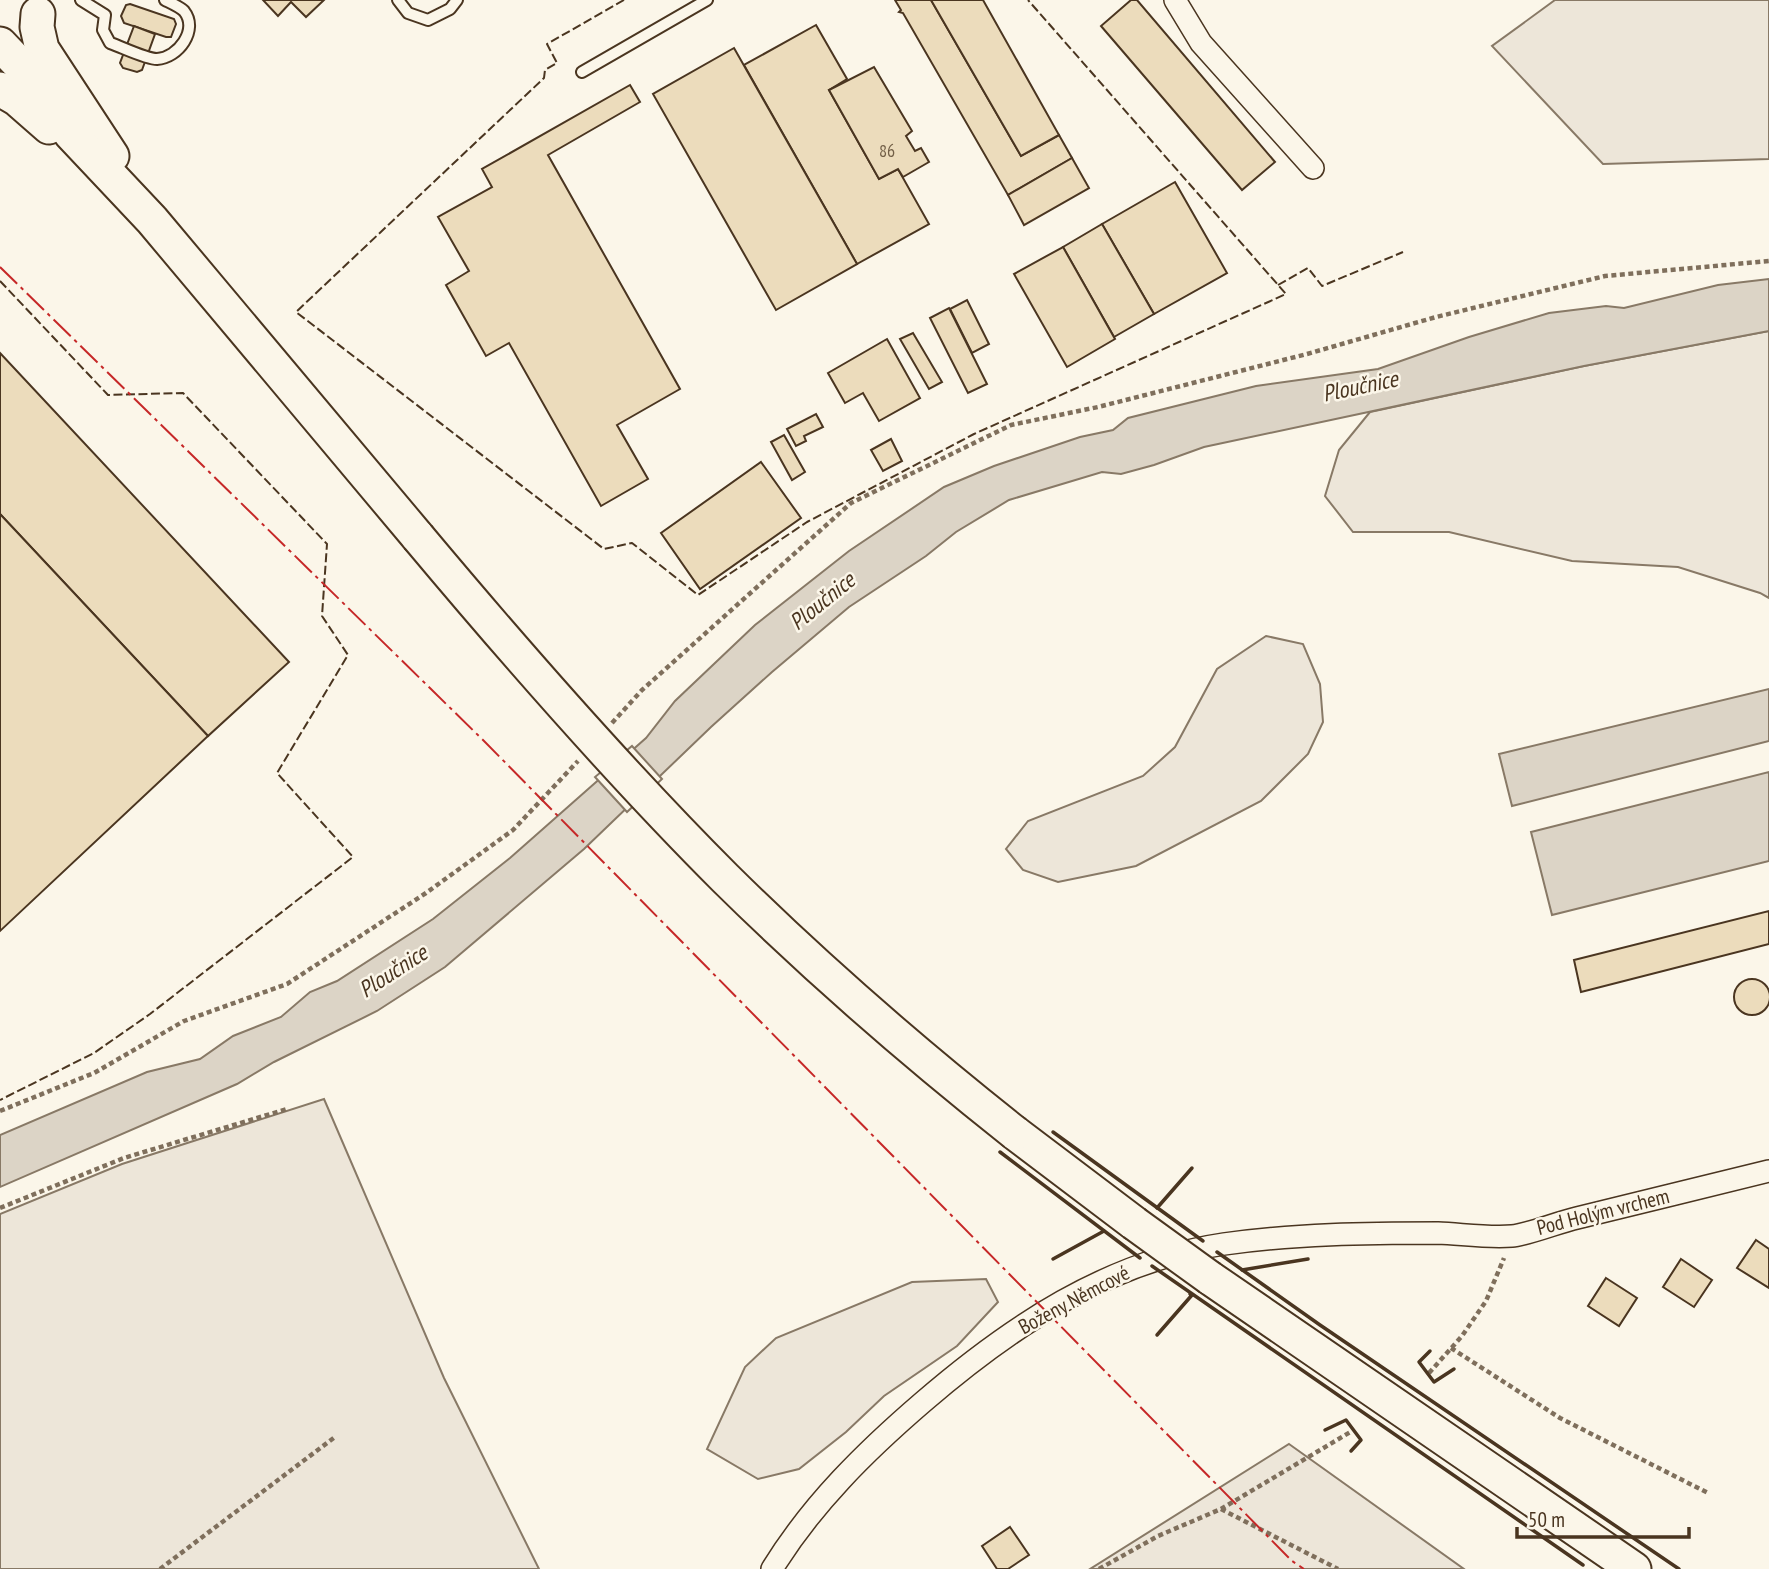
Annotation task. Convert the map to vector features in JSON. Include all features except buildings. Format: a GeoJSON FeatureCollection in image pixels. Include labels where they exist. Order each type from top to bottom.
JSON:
{"type":"FeatureCollection","features":[{"type":"Feature","properties":{"kind":"main road"},"geometry":{"type":"LineString","coordinates":[[0,34],[20,28],[42,7]]}},
{"type":"Feature","properties":{"kind":"main road"},"geometry":{"type":"LineString","coordinates":[[42,7],[38,39],[47,58],[152,220]]}},
{"type":"Feature","properties":{"kind":"main road"},"geometry":{"type":"LineString","coordinates":[[0,44],[21,66],[71,134],[152,220],[470,599],[585,731],[654,806],[800,950],[876,1019],[1015,1133],[1134,1223],[1634,1569]]}},
{"type":"Feature","properties":{"kind":"main road"},"geometry":{"type":"LineString","coordinates":[[0,89],[31,110],[152,220]]}},
{"type":"Feature","properties":{"kind":"street"},"geometry":{"type":"LineString","coordinates":[[1175,0],[1201,43],[1313,169]]}},
{"type":"Feature","properties":{"kind":"street","name":"Pod Holým vrchem"},"geometry":{"type":"LineString","coordinates":[[1514,1236],[1550,1224],[1769,1171]]}},
{"type":"Feature","properties":{"kind":"street","name":"Boženy Němcové"},"geometry":{"type":"LineString","coordinates":[[772,1569],[826,1496],[879,1439],[959,1371],[1010,1334],[1050,1307],[1107,1278],[1149,1261],[1188,1251],[1222,1244],[1286,1237],[1436,1233],[1514,1236]]}},
{"type":"Feature","properties":{"kind":"lane"},"geometry":{"type":"LineString","coordinates":[[81,0],[105,15],[103,30],[110,43],[156,59],[181,46],[189,33],[189,23],[183,11],[165,0]]}},
{"type":"Feature","properties":{"kind":"lane"},"geometry":{"type":"LineString","coordinates":[[398,0],[408,13],[428,20],[450,9],[457,0]]}},
{"type":"Feature","properties":{"kind":"lane"},"geometry":{"type":"LineString","coordinates":[[582,72],[707,0]]}},
{"type":"Feature","properties":{"kind":"path"},"geometry":{"type":"LineString","coordinates":[[606,730],[642,690],[851,503],[1010,425],[1125,401],[1436,317],[1605,276],[1769,261]]}},
{"type":"Feature","properties":{"kind":"path"},"geometry":{"type":"LineString","coordinates":[[0,1111],[94,1073],[184,1021],[287,984],[426,893],[513,830],[579,760]]}},
{"type":"Feature","properties":{"kind":"path"},"geometry":{"type":"LineString","coordinates":[[0,1208],[124,1158],[287,1109]]}},
{"type":"Feature","properties":{"kind":"path","name":"Pod Holým vrchem"},"geometry":{"type":"LineString","coordinates":[[1429,1373],[1486,1301],[1514,1236]]}},
{"type":"Feature","properties":{"kind":"path"},"geometry":{"type":"LineString","coordinates":[[1451,1348],[1560,1418],[1707,1493]]}},
{"type":"Feature","properties":{"kind":"path"},"geometry":{"type":"LineString","coordinates":[[1099,1569],[1158,1536],[1221,1509],[1352,1431]]}},
{"type":"Feature","properties":{"kind":"path"},"geometry":{"type":"LineString","coordinates":[[160,1569],[335,1437]]}},
{"type":"Feature","properties":{"kind":"path"},"geometry":{"type":"LineString","coordinates":[[1221,1509],[1338,1569]]}},
{"type":"Feature","properties":{"kind":"shaded area"},"geometry":{"type":"Polygon","coordinates":[[[1555,0],[1769,0],[1769,159],[1603,164],[1492,46],[1555,0]]]}},
{"type":"Feature","properties":{"kind":"shaded area"},"geometry":{"type":"Polygon","coordinates":[[[1769,331],[1769,598],[1678,567],[1572,561],[1449,532],[1353,532],[1325,496],[1339,450],[1370,412],[1584,366],[1769,331]]]}},
{"type":"Feature","properties":{"kind":"shaded area"},"geometry":{"type":"Polygon","coordinates":[[[1266,636],[1303,644],[1320,684],[1323,722],[1308,754],[1261,801],[1136,866],[1058,882],[1023,870],[1006,849],[1028,821],[1143,776],[1175,747],[1217,669],[1266,636]]]}},
{"type":"Feature","properties":{"kind":"shaded area"},"geometry":{"type":"Polygon","coordinates":[[[324,1099],[444,1378],[539,1569],[0,1569],[0,1214],[122,1164],[324,1099]]]}},
{"type":"Feature","properties":{"kind":"shaded area"},"geometry":{"type":"Polygon","coordinates":[[[986,1279],[998,1302],[957,1346],[884,1396],[846,1432],[799,1469],[758,1479],[707,1449],[745,1367],[776,1338],[912,1282],[986,1279]]]}},
{"type":"Feature","properties":{"kind":"shaded area"},"geometry":{"type":"Polygon","coordinates":[[[1289,1444],[1464,1569],[1090,1569],[1289,1444]]]}},
{"type":"Feature","properties":{"kind":"water","name":"Ploučnice"},"geometry":{"type":"Polygon","coordinates":[[[1769,279],[1769,331],[1584,366],[1204,447],[1121,474],[1102,472],[1009,500],[956,532],[926,556],[849,607],[711,727],[584,849],[445,967],[377,1011],[274,1062],[237,1084],[0,1187],[0,1135],[147,1072],[200,1059],[233,1036],[281,1017],[310,992],[337,981],[433,919],[510,858],[646,738],[675,701],[755,625],[849,551],[944,487],[994,466],[1080,437],[1113,430],[1128,418],[1256,386],[1378,369],[1549,313],[1606,306],[1624,308],[1718,285],[1769,279]]]}},
{"type":"Feature","properties":{"kind":"water"},"geometry":{"type":"Polygon","coordinates":[[[1769,689],[1769,741],[1512,806],[1499,754],[1769,689]]]}},
{"type":"Feature","properties":{"kind":"water"},"geometry":{"type":"Polygon","coordinates":[[[1769,772],[1769,861],[1552,915],[1531,832],[1769,772]]]}},
{"type":"Feature","properties":{"kind":"pier"},"geometry":{"type":"Polygon","coordinates":[[[632,746],[662,779],[627,812],[595,777],[632,746]]]}},
{"type":"Feature","properties":{"kind":"fence"},"geometry":{"type":"LineString","coordinates":[[624,0],[547,44],[557,63],[545,70],[544,78],[296,312],[604,549],[632,543],[698,595],[807,522],[974,434],[1286,294],[1028,0]]}},
{"type":"Feature","properties":{"kind":"fence"},"geometry":{"type":"LineString","coordinates":[[1278,285],[1308,268],[1322,286],[1403,252]]}},
{"type":"Feature","properties":{"kind":"fence"},"geometry":{"type":"LineString","coordinates":[[0,281],[108,395],[183,393],[327,544],[322,616],[348,655],[277,773],[353,857],[150,1014],[94,1053],[0,1100]]}},
{"type":"Feature","properties":{"kind":"wall"},"geometry":{"type":"LineString","coordinates":[[1053,1132],[1203,1241]]}},
{"type":"Feature","properties":{"kind":"wall"},"geometry":{"type":"LineString","coordinates":[[1000,1152],[1140,1258]]}},
{"type":"Feature","properties":{"kind":"wall"},"geometry":{"type":"LineString","coordinates":[[1157,1208],[1192,1168]]}},
{"type":"Feature","properties":{"kind":"wall"},"geometry":{"type":"LineString","coordinates":[[1053,1259],[1104,1231]]}},
{"type":"Feature","properties":{"kind":"wall"},"geometry":{"type":"LineString","coordinates":[[1217,1252],[1679,1569]]}},
{"type":"Feature","properties":{"kind":"wall"},"geometry":{"type":"LineString","coordinates":[[1242,1270],[1308,1259]]}},
{"type":"Feature","properties":{"kind":"wall"},"geometry":{"type":"LineString","coordinates":[[1152,1266],[1583,1565]]}},
{"type":"Feature","properties":{"kind":"wall"},"geometry":{"type":"LineString","coordinates":[[1157,1335],[1192,1295],[1190,1294]]}},
{"type":"Feature","properties":{"kind":"wall"},"geometry":{"type":"LineString","coordinates":[[1430,1351],[1419,1362],[1434,1382],[1454,1369]]}},
{"type":"Feature","properties":{"kind":"wall"},"geometry":{"type":"LineString","coordinates":[[1325,1430],[1346,1420],[1361,1440],[1351,1451]]}},
{"type":"Feature","properties":{"kind":"power"},"geometry":{"type":"LineString","coordinates":[[0,267],[485,742],[1292,1561],[1304,1569]]}}]}
